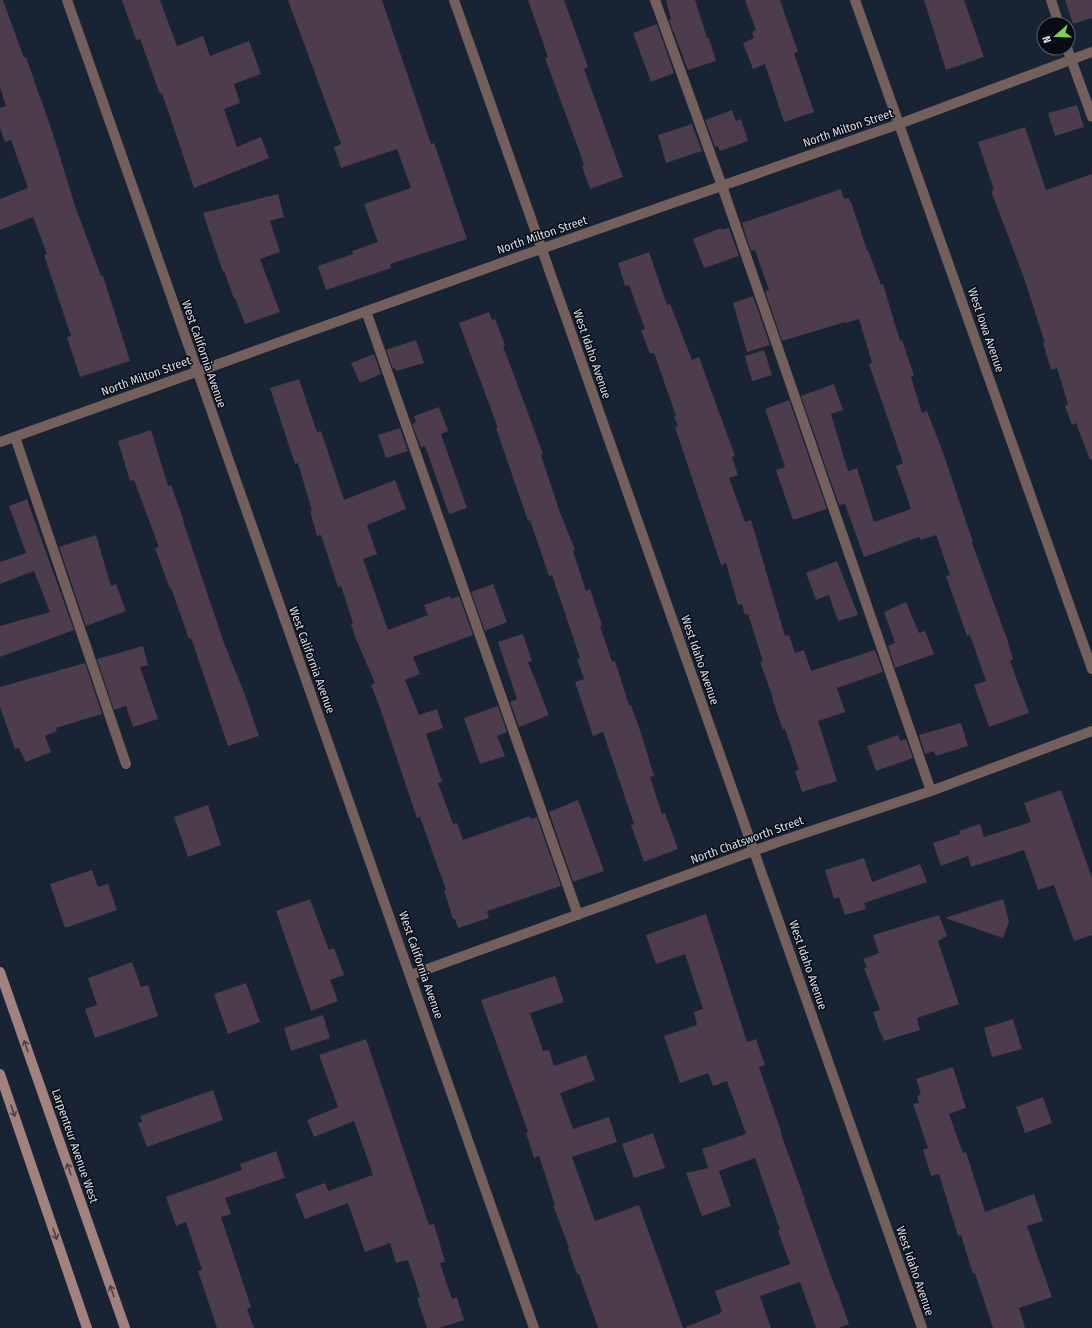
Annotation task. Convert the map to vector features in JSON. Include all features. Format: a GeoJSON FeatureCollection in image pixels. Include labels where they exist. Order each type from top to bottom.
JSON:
{"type":"FeatureCollection","features":[{"type":"Feature","properties":{"kind":"main road","name":"Larpenteur Avenue West"},"geometry":{"type":"LineString","coordinates":[[0,972],[125,1328]]}},
{"type":"Feature","properties":{"kind":"main road"},"geometry":{"type":"LineString","coordinates":[[0,1074],[87,1328]]}},
{"type":"Feature","properties":{"kind":"street","name":"West California Avenue"},"geometry":{"type":"LineString","coordinates":[[67,0],[196,372],[411,975],[534,1328]]}},
{"type":"Feature","properties":{"kind":"street","name":"West Idaho Avenue"},"geometry":{"type":"LineString","coordinates":[[454,0],[922,1328]]}},
{"type":"Feature","properties":{"kind":"street"},"geometry":{"type":"LineString","coordinates":[[655,0],[722,186],[932,791]]}},
{"type":"Feature","properties":{"kind":"street","name":"West Iowa Avenue"},"geometry":{"type":"LineString","coordinates":[[855,0],[1092,669]]}},
{"type":"Feature","properties":{"kind":"street"},"geometry":{"type":"LineString","coordinates":[[1051,0],[1056,16]]}},
{"type":"Feature","properties":{"kind":"street","name":"North Milton Street"},"geometry":{"type":"LineString","coordinates":[[0,442],[541,249],[899,124],[1092,52]]}},
{"type":"Feature","properties":{"kind":"street"},"geometry":{"type":"LineString","coordinates":[[1070,56],[1092,117]]}},
{"type":"Feature","properties":{"kind":"street"},"geometry":{"type":"LineString","coordinates":[[366,312],[578,915]]}},
{"type":"Feature","properties":{"kind":"street"},"geometry":{"type":"LineString","coordinates":[[15,437],[126,764]]}},
{"type":"Feature","properties":{"kind":"street","name":"North Chatsworth Street"},"geometry":{"type":"LineString","coordinates":[[411,975],[754,851],[932,791],[1092,731]]}},
{"type":"Feature","properties":{"kind":"building"},"geometry":{"type":"Polygon","coordinates":[[[0,0],[3,0],[24,58],[26,57],[53,134],[75,206],[101,276],[103,276],[130,361],[80,377],[67,337],[71,336],[44,255],[47,254],[33,217],[0,230],[0,199],[28,188],[11,140],[5,142],[0,128],[0,108],[6,106],[0,87],[0,0]]]}},
{"type":"Feature","properties":{"kind":"building"},"geometry":{"type":"Polygon","coordinates":[[[122,0],[160,0],[177,46],[203,36],[210,56],[249,41],[261,74],[234,84],[240,103],[224,109],[237,147],[261,137],[269,158],[194,188],[162,93],[160,94],[140,39],[136,40],[122,0]]]}},
{"type":"Feature","properties":{"kind":"building"},"geometry":{"type":"Polygon","coordinates":[[[288,0],[382,0],[431,144],[434,143],[467,239],[390,264],[391,268],[326,290],[318,266],[353,254],[352,251],[378,242],[364,204],[411,188],[397,149],[341,168],[334,147],[341,144],[288,0]]]}},
{"type":"Feature","properties":{"kind":"building"},"geometry":{"type":"Polygon","coordinates":[[[528,0],[564,0],[588,67],[584,69],[623,177],[590,189],[582,166],[584,166],[580,153],[545,58],[548,57],[528,0]]]}},
{"type":"Feature","properties":{"kind":"building"},"geometry":{"type":"Polygon","coordinates":[[[666,0],[695,0],[716,61],[688,70],[669,20],[671,19],[666,0]]]}},
{"type":"Feature","properties":{"kind":"building"},"geometry":{"type":"Polygon","coordinates":[[[745,0],[780,0],[798,52],[794,53],[814,112],[784,122],[765,64],[753,69],[743,43],[754,38],[752,32],[756,30],[745,0]]]}},
{"type":"Feature","properties":{"kind":"building"},"geometry":{"type":"Polygon","coordinates":[[[924,0],[964,0],[984,57],[946,70],[924,0]]]}},
{"type":"Feature","properties":{"kind":"building"},"geometry":{"type":"Polygon","coordinates":[[[1065,0],[1092,0],[1092,18],[1076,23],[1076,16],[1070,16],[1065,0]]]}},
{"type":"Feature","properties":{"kind":"building"},"geometry":{"type":"Polygon","coordinates":[[[657,24],[674,73],[651,82],[633,33],[657,24]]]}},
{"type":"Feature","properties":{"kind":"building"},"geometry":{"type":"Polygon","coordinates":[[[1077,105],[1084,127],[1055,136],[1048,113],[1077,105]]]}},
{"type":"Feature","properties":{"kind":"building"},"geometry":{"type":"Polygon","coordinates":[[[732,110],[736,121],[741,119],[748,141],[720,151],[718,146],[715,147],[705,120],[732,110]]]}},
{"type":"Feature","properties":{"kind":"building"},"geometry":{"type":"Polygon","coordinates":[[[692,124],[702,151],[666,163],[658,135],[692,124]]]}},
{"type":"Feature","properties":{"kind":"building"},"geometry":{"type":"Polygon","coordinates":[[[1025,127],[1046,190],[1092,174],[1092,459],[1090,460],[1076,423],[1072,425],[1065,406],[1068,404],[1057,368],[1051,370],[1043,343],[1045,343],[1023,275],[991,191],[994,190],[978,142],[1025,127]]]}},
{"type":"Feature","properties":{"kind":"building"},"geometry":{"type":"Polygon","coordinates":[[[841,189],[844,199],[849,198],[851,202],[867,250],[881,285],[883,284],[900,341],[902,340],[914,375],[911,377],[922,413],[927,411],[945,458],[973,542],[972,543],[1007,639],[1013,659],[1010,661],[1029,713],[989,727],[974,685],[986,681],[970,635],[967,636],[946,576],[950,575],[936,535],[921,540],[919,537],[864,557],[845,504],[839,505],[801,396],[834,384],[843,410],[831,414],[848,471],[857,468],[874,522],[911,509],[896,466],[903,463],[869,364],[872,363],[859,319],[782,341],[765,291],[769,290],[755,250],[751,251],[742,223],[841,189]]]}},
{"type":"Feature","properties":{"kind":"building"},"geometry":{"type":"Polygon","coordinates":[[[278,194],[284,217],[270,221],[280,252],[260,259],[280,312],[245,324],[224,271],[223,272],[203,213],[278,194]]]}},
{"type":"Feature","properties":{"kind":"building"},"geometry":{"type":"Polygon","coordinates":[[[721,228],[721,230],[729,228],[739,256],[704,268],[693,239],[721,228]]]}},
{"type":"Feature","properties":{"kind":"building"},"geometry":{"type":"Polygon","coordinates":[[[649,252],[667,305],[670,304],[692,360],[699,357],[735,456],[732,457],[738,475],[729,478],[745,522],[751,520],[785,636],[789,635],[795,653],[804,650],[811,671],[875,650],[883,672],[837,688],[845,712],[818,721],[837,781],[802,792],[795,771],[799,770],[785,729],[783,730],[760,662],[763,661],[748,614],[745,615],[742,604],[738,605],[726,563],[721,565],[675,427],[678,426],[674,417],[676,416],[654,353],[650,354],[641,330],[645,329],[629,285],[625,286],[618,263],[649,252]]]}},
{"type":"Feature","properties":{"kind":"building"},"geometry":{"type":"Polygon","coordinates":[[[753,296],[770,345],[747,352],[733,303],[753,296]]]}},
{"type":"Feature","properties":{"kind":"building"},"geometry":{"type":"Polygon","coordinates":[[[489,312],[492,320],[495,319],[505,345],[503,346],[543,454],[541,455],[559,510],[575,550],[573,551],[586,591],[590,589],[612,662],[615,661],[629,705],[631,705],[641,733],[654,776],[650,777],[662,814],[665,813],[678,849],[644,862],[631,825],[634,824],[603,732],[593,736],[575,682],[584,679],[577,659],[580,658],[552,575],[549,576],[530,520],[528,521],[496,428],[498,428],[459,323],[489,312]]]}},
{"type":"Feature","properties":{"kind":"building"},"geometry":{"type":"Polygon","coordinates":[[[416,340],[424,363],[396,371],[395,368],[393,369],[386,350],[416,340]]]}},
{"type":"Feature","properties":{"kind":"building"},"geometry":{"type":"Polygon","coordinates":[[[764,350],[772,375],[752,381],[745,356],[764,350]]]}},
{"type":"Feature","properties":{"kind":"building"},"geometry":{"type":"Polygon","coordinates":[[[374,354],[381,374],[360,383],[351,363],[374,354]]]}},
{"type":"Feature","properties":{"kind":"building"},"geometry":{"type":"Polygon","coordinates":[[[299,379],[317,432],[321,431],[344,500],[395,480],[406,509],[367,525],[377,554],[363,559],[388,630],[428,615],[424,605],[450,596],[451,599],[459,596],[473,635],[413,657],[420,674],[405,680],[419,715],[437,709],[443,728],[426,734],[442,782],[438,783],[453,824],[457,823],[463,840],[530,816],[531,819],[537,817],[561,886],[487,911],[489,918],[458,928],[455,919],[453,919],[444,890],[446,890],[420,817],[417,818],[371,685],[375,683],[356,639],[351,624],[353,623],[341,586],[338,587],[321,535],[317,536],[310,511],[312,511],[298,463],[295,464],[270,388],[299,379]]]}},
{"type":"Feature","properties":{"kind":"building"},"geometry":{"type":"Polygon","coordinates":[[[789,400],[827,509],[793,520],[776,470],[785,467],[765,409],[789,400]]]}},
{"type":"Feature","properties":{"kind":"building"},"geometry":{"type":"Polygon","coordinates":[[[439,407],[448,431],[441,434],[467,508],[449,514],[425,446],[421,447],[412,424],[416,422],[414,416],[439,407]]]}},
{"type":"Feature","properties":{"kind":"building"},"geometry":{"type":"Polygon","coordinates":[[[400,428],[408,451],[386,458],[378,435],[400,428]]]}},
{"type":"Feature","properties":{"kind":"building"},"geometry":{"type":"Polygon","coordinates":[[[151,430],[168,486],[171,485],[224,643],[245,695],[259,736],[228,746],[191,638],[189,639],[155,548],[159,547],[134,480],[130,481],[118,441],[151,430]]]}},
{"type":"Feature","properties":{"kind":"building"},"geometry":{"type":"Polygon","coordinates":[[[27,499],[74,630],[0,657],[0,626],[50,612],[34,571],[0,584],[0,562],[26,553],[9,506],[27,499]]]}},
{"type":"Feature","properties":{"kind":"building"},"geometry":{"type":"Polygon","coordinates":[[[96,535],[111,586],[116,584],[126,611],[86,626],[59,547],[96,535]]]}},
{"type":"Feature","properties":{"kind":"building"},"geometry":{"type":"Polygon","coordinates":[[[837,561],[858,615],[838,621],[829,595],[816,600],[806,573],[837,561]]]}},
{"type":"Feature","properties":{"kind":"building"},"geometry":{"type":"Polygon","coordinates":[[[493,584],[507,622],[485,631],[471,592],[493,584]]]}},
{"type":"Feature","properties":{"kind":"building"},"geometry":{"type":"Polygon","coordinates":[[[906,602],[919,633],[925,631],[934,654],[895,668],[888,646],[895,643],[884,612],[906,602]]]}},
{"type":"Feature","properties":{"kind":"building"},"geometry":{"type":"Polygon","coordinates":[[[523,634],[532,661],[528,662],[549,715],[519,727],[510,702],[517,699],[498,642],[523,634]]]}},
{"type":"Feature","properties":{"kind":"building"},"geometry":{"type":"Polygon","coordinates":[[[143,646],[148,665],[140,667],[158,719],[133,727],[126,706],[114,710],[97,659],[143,646]]]}},
{"type":"Feature","properties":{"kind":"building"},"geometry":{"type":"Polygon","coordinates":[[[85,663],[102,714],[56,728],[57,731],[45,736],[51,752],[26,762],[19,748],[15,749],[0,707],[0,687],[85,663]]]}},
{"type":"Feature","properties":{"kind":"building"},"geometry":{"type":"Polygon","coordinates":[[[498,706],[507,732],[497,736],[505,756],[480,764],[464,718],[498,706]]]}},
{"type":"Feature","properties":{"kind":"building"},"geometry":{"type":"Polygon","coordinates":[[[961,723],[968,746],[936,756],[934,751],[925,754],[919,735],[961,723]]]}},
{"type":"Feature","properties":{"kind":"building"},"geometry":{"type":"Polygon","coordinates":[[[898,735],[900,741],[906,739],[913,758],[876,771],[867,746],[898,735]]]}},
{"type":"Feature","properties":{"kind":"building"},"geometry":{"type":"Polygon","coordinates":[[[1061,790],[1092,878],[1092,935],[1074,941],[1054,885],[1038,890],[1024,850],[971,867],[968,856],[941,866],[933,843],[960,834],[959,831],[980,824],[984,837],[1031,822],[1024,803],[1061,790]]]}},
{"type":"Feature","properties":{"kind":"building"},"geometry":{"type":"Polygon","coordinates":[[[578,800],[604,871],[573,882],[549,812],[578,800]]]}},
{"type":"Feature","properties":{"kind":"building"},"geometry":{"type":"Polygon","coordinates":[[[208,805],[221,845],[188,857],[174,817],[208,805]]]}},
{"type":"Feature","properties":{"kind":"building"},"geometry":{"type":"Polygon","coordinates":[[[864,858],[872,882],[920,864],[927,882],[864,903],[866,909],[845,915],[839,897],[834,899],[825,870],[864,858]]]}},
{"type":"Feature","properties":{"kind":"building"},"geometry":{"type":"Polygon","coordinates":[[[92,870],[98,887],[108,884],[117,910],[65,928],[50,884],[92,870]]]}},
{"type":"Feature","properties":{"kind":"building"},"geometry":{"type":"Polygon","coordinates":[[[310,899],[329,950],[334,948],[344,975],[330,980],[338,1001],[311,1011],[276,911],[310,899]]]}},
{"type":"Feature","properties":{"kind":"building"},"geometry":{"type":"Polygon","coordinates":[[[1003,899],[1009,921],[1003,938],[945,918],[1003,899]]]}},
{"type":"Feature","properties":{"kind":"building"},"geometry":{"type":"Polygon","coordinates":[[[706,914],[747,1042],[756,1039],[765,1065],[759,1067],[804,1200],[849,1324],[838,1328],[816,1328],[800,1282],[760,1296],[771,1328],[686,1328],[721,1313],[720,1312],[722,1311],[715,1291],[790,1264],[755,1158],[719,1171],[731,1206],[702,1216],[686,1173],[708,1168],[702,1149],[746,1134],[727,1081],[713,1086],[708,1073],[680,1083],[664,1036],[697,1025],[694,1012],[703,1009],[685,954],[656,964],[646,935],[706,914]]]}},
{"type":"Feature","properties":{"kind":"building"},"geometry":{"type":"Polygon","coordinates":[[[939,915],[947,936],[938,941],[959,1004],[917,1018],[920,1030],[884,1041],[873,1012],[880,1010],[864,968],[867,967],[863,959],[879,953],[873,935],[939,915]]]}},
{"type":"Feature","properties":{"kind":"building"},"geometry":{"type":"Polygon","coordinates":[[[132,962],[141,987],[148,985],[158,1016],[95,1038],[85,1009],[97,1005],[88,978],[132,962]]]}},
{"type":"Feature","properties":{"kind":"building"},"geometry":{"type":"Polygon","coordinates":[[[555,976],[564,1002],[530,1013],[543,1051],[549,1050],[554,1066],[586,1055],[595,1080],[560,1093],[573,1129],[609,1117],[617,1142],[572,1157],[595,1221],[639,1205],[683,1328],[598,1328],[579,1274],[577,1274],[568,1249],[569,1248],[553,1205],[555,1205],[539,1156],[534,1158],[526,1133],[528,1132],[481,1000],[555,976]]]}},
{"type":"Feature","properties":{"kind":"building"},"geometry":{"type":"Polygon","coordinates":[[[246,983],[260,1022],[228,1034],[214,994],[246,983]]]}},
{"type":"Feature","properties":{"kind":"building"},"geometry":{"type":"Polygon","coordinates":[[[323,1015],[330,1038],[291,1051],[284,1028],[323,1015]]]}},
{"type":"Feature","properties":{"kind":"building"},"geometry":{"type":"Polygon","coordinates":[[[1013,1019],[1022,1049],[992,1057],[984,1028],[1013,1019]]]}},
{"type":"Feature","properties":{"kind":"building"},"geometry":{"type":"Polygon","coordinates":[[[366,1039],[429,1225],[434,1224],[445,1262],[440,1263],[452,1299],[457,1297],[464,1320],[439,1328],[427,1328],[417,1298],[420,1297],[408,1260],[396,1263],[390,1243],[365,1252],[348,1203],[305,1219],[295,1194],[325,1183],[328,1191],[373,1175],[354,1121],[314,1137],[307,1120],[338,1107],[319,1055],[366,1039]]]}},
{"type":"Feature","properties":{"kind":"building"},"geometry":{"type":"Polygon","coordinates":[[[953,1067],[966,1108],[949,1114],[963,1153],[966,1152],[985,1212],[1034,1194],[1043,1221],[1027,1226],[1052,1297],[1019,1308],[1025,1328],[993,1328],[975,1273],[973,1274],[961,1235],[958,1236],[939,1174],[931,1176],[923,1150],[928,1148],[913,1104],[919,1103],[917,1096],[921,1094],[916,1079],[953,1067]]]}},
{"type":"Feature","properties":{"kind":"building"},"geometry":{"type":"Polygon","coordinates":[[[213,1090],[223,1120],[147,1147],[138,1123],[142,1122],[140,1116],[213,1090]]]}},
{"type":"Feature","properties":{"kind":"building"},"geometry":{"type":"Polygon","coordinates":[[[1043,1097],[1052,1123],[1025,1133],[1016,1107],[1043,1097]]]}},
{"type":"Feature","properties":{"kind":"building"},"geometry":{"type":"Polygon","coordinates":[[[653,1133],[665,1168],[634,1178],[622,1144],[653,1133]]]}},
{"type":"Feature","properties":{"kind":"building"},"geometry":{"type":"Polygon","coordinates":[[[276,1151],[285,1178],[225,1198],[231,1214],[221,1217],[251,1307],[247,1309],[254,1328],[217,1328],[198,1271],[202,1270],[186,1222],[176,1226],[166,1197],[242,1170],[240,1164],[276,1151]]]}}]}
